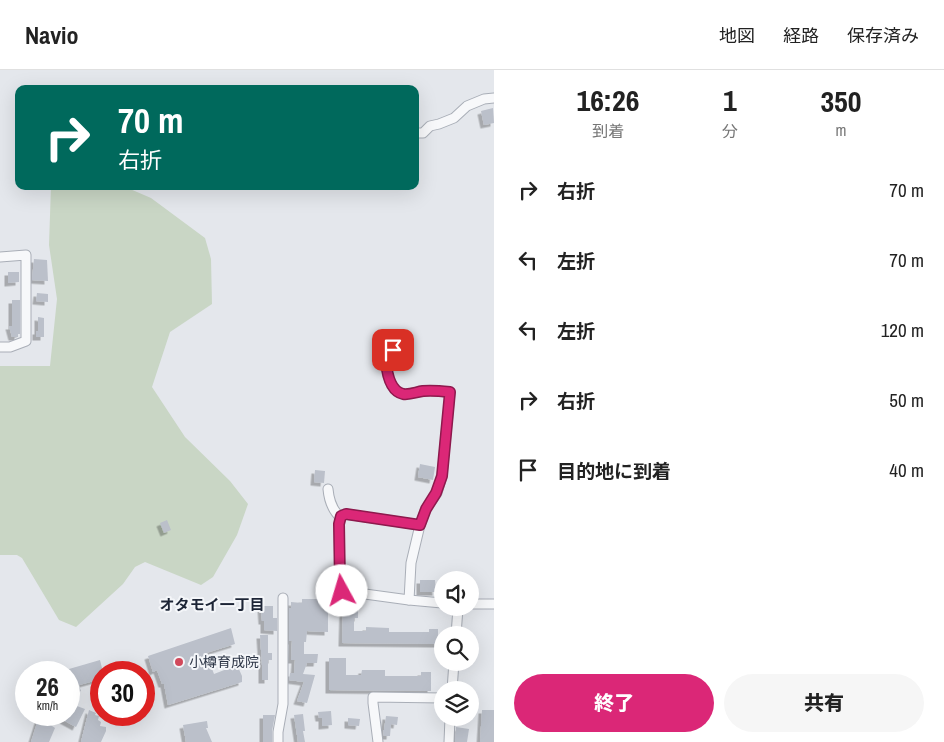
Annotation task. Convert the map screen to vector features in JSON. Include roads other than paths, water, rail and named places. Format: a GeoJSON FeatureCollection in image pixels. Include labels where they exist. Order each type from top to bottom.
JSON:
{"type":"FeatureCollection","features":[{"type":"Feature","properties":{"kind":"street"},"geometry":{"type":"LineString","coordinates":[[419,132],[423,133],[430,126],[454,118],[467,106],[484,99],[494,98]]}},
{"type":"Feature","properties":{"kind":"street"},"geometry":{"type":"LineString","coordinates":[[0,257],[26,256],[26,342],[10,347],[0,347]]}},
{"type":"Feature","properties":{"kind":"street"},"geometry":{"type":"LineString","coordinates":[[393,350],[388,352],[385,360],[391,383],[395,389],[402,394],[450,392],[442,476],[420,525],[411,563],[408,600]]}},
{"type":"Feature","properties":{"kind":"street"},"geometry":{"type":"LineString","coordinates":[[328,489],[328,496],[334,512],[341,518]]}},
{"type":"Feature","properties":{"kind":"street"},"geometry":{"type":"LineString","coordinates":[[420,525],[346,514],[341,516],[339,524],[340,584],[342,591],[434,602]]}},
{"type":"Feature","properties":{"kind":"street"},"geometry":{"type":"LineString","coordinates":[[278,742],[283,704],[283,598]]}},
{"type":"Feature","properties":{"kind":"street"},"geometry":{"type":"LineString","coordinates":[[479,604],[494,604]]}},
{"type":"Feature","properties":{"kind":"street"},"geometry":{"type":"LineString","coordinates":[[378,742],[373,697],[434,698]]}},
{"type":"Feature","properties":{"kind":"street"},"geometry":{"type":"LineString","coordinates":[[449,742],[450,726]]}},
{"type":"Feature","properties":{"kind":"place","name":"小樽育成院"},"geometry":{"type":"Point","coordinates":[179,662]}},
{"type":"Feature","properties":{"kind":"district","name":"オタモイ一丁目"},"geometry":{"type":"Point","coordinates":[212,604]}}]}
